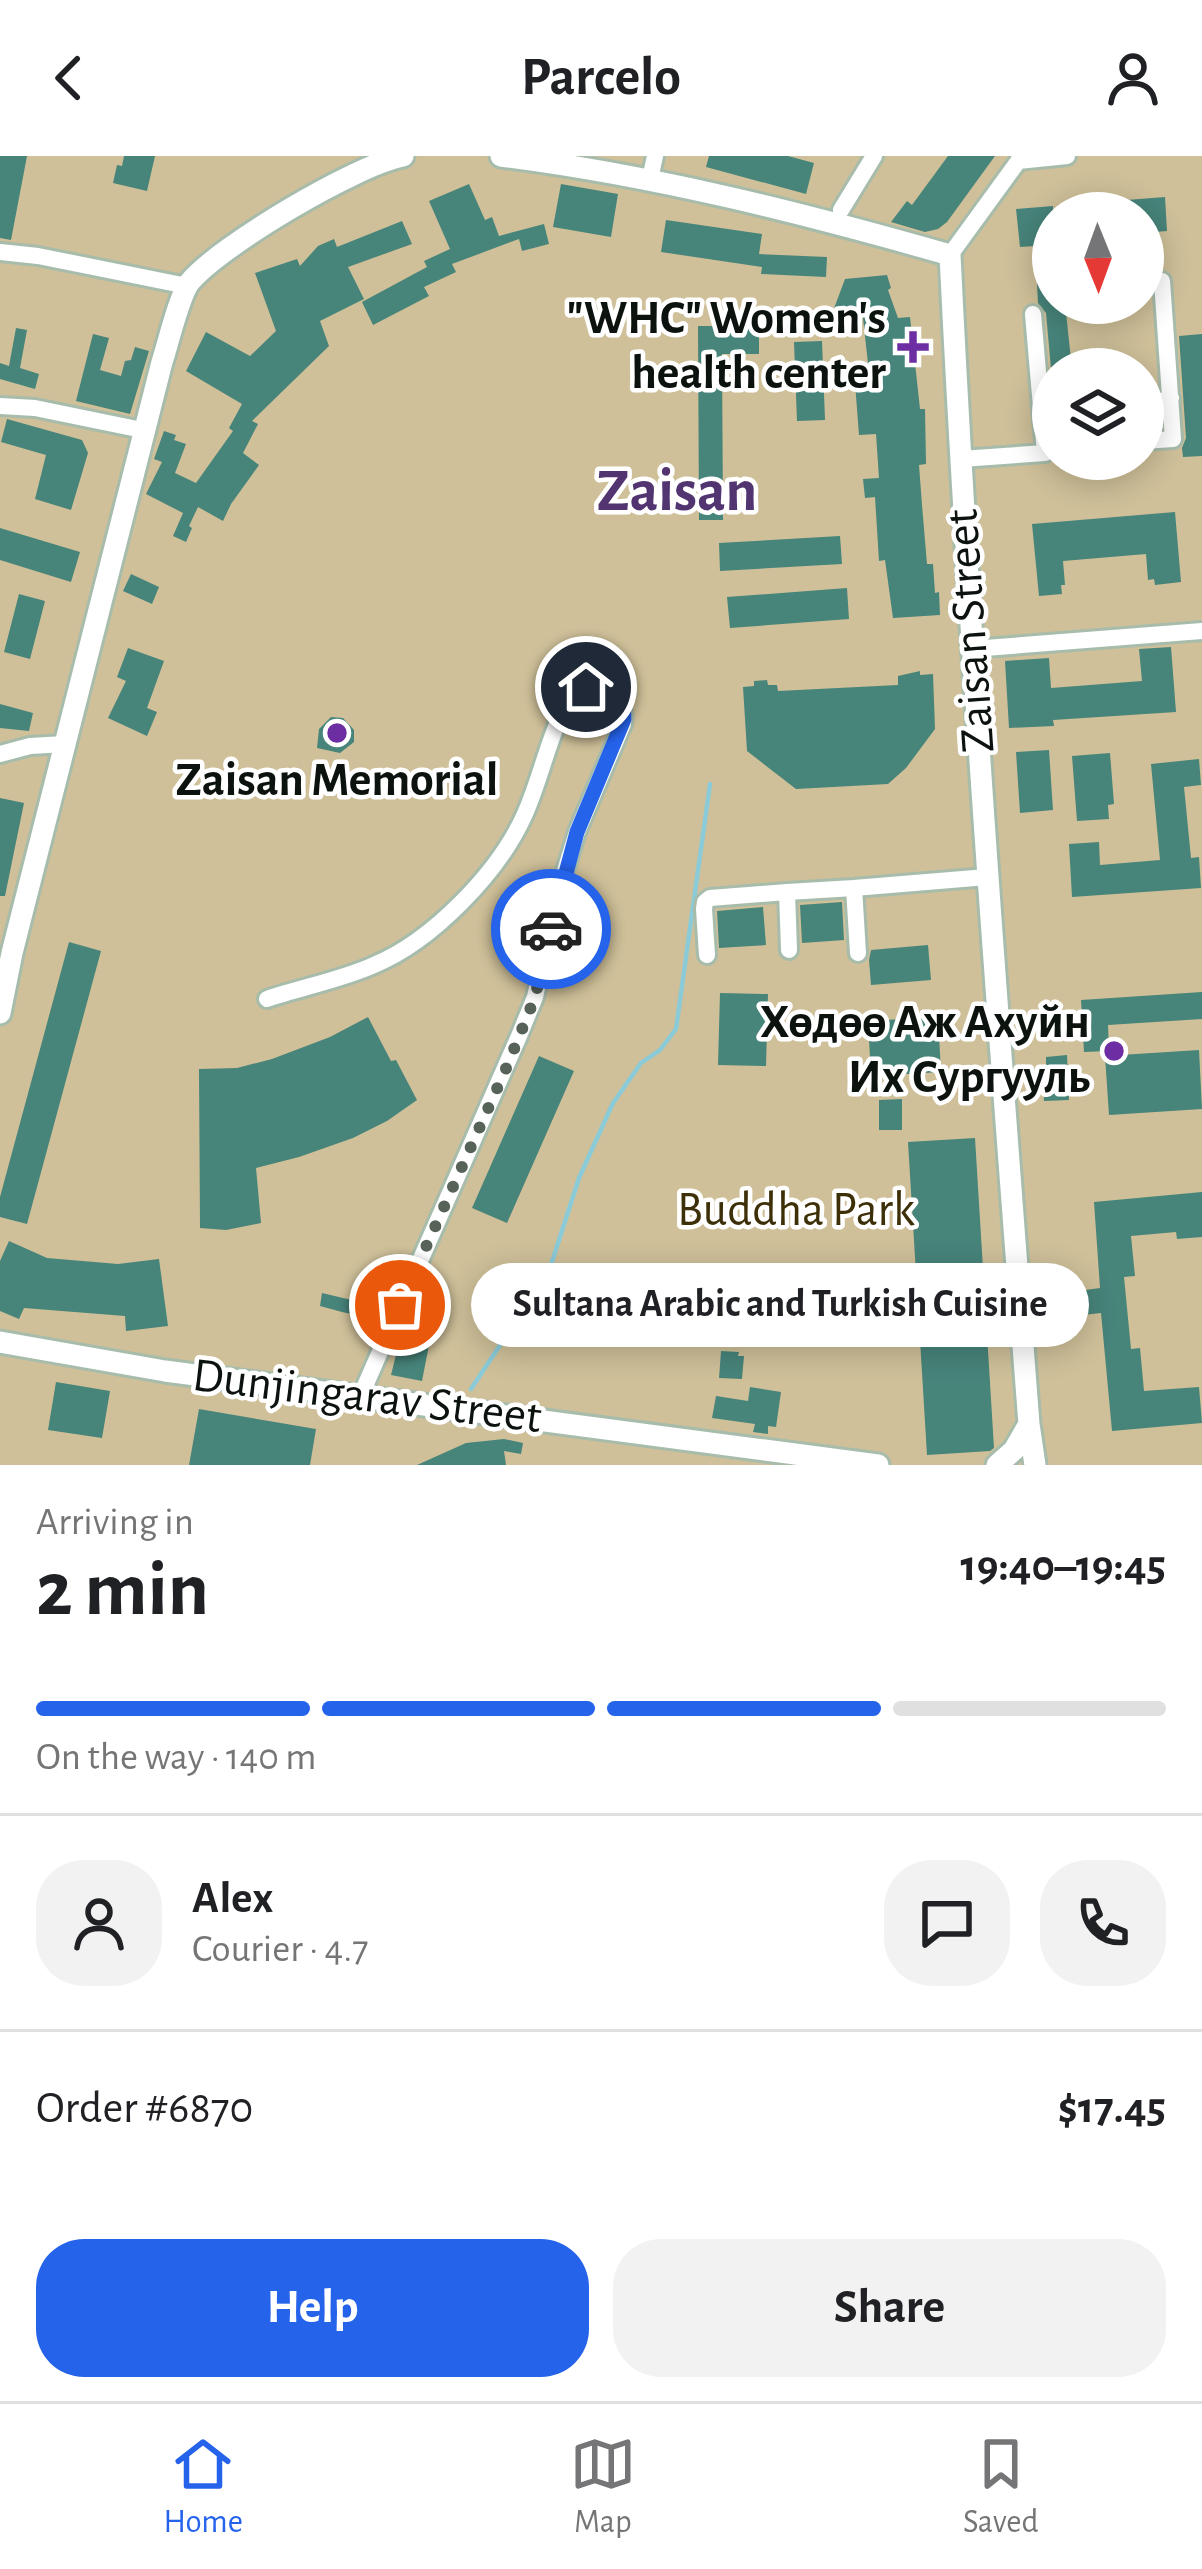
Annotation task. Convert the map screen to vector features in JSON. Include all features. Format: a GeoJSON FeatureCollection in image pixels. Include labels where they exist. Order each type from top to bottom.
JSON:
{"type":"FeatureCollection","features":[{"type":"Feature","properties":{"kind":"main road"},"geometry":{"type":"LineString","coordinates":[[0,1013],[162,362],[187,286],[232,246],[308,200],[368,167],[404,156]]}},
{"type":"Feature","properties":{"kind":"main road"},"geometry":{"type":"LineString","coordinates":[[501,156],[601,169],[653,167],[950,255]]}},
{"type":"Feature","properties":{"kind":"main road","name":"Zaisan Street"},"geometry":{"type":"LineString","coordinates":[[950,255],[987,878],[1035,1465]]}},
{"type":"Feature","properties":{"kind":"main road","name":"Dunjingarav Street"},"geometry":{"type":"LineString","coordinates":[[0,1342],[165,1371],[878,1465]]}},
{"type":"Feature","properties":{"kind":"main road"},"geometry":{"type":"LineString","coordinates":[[997,1465],[1014,1450],[1029,1424]]}},
{"type":"Feature","properties":{"kind":"street"},"geometry":{"type":"LineString","coordinates":[[841,210],[874,156]]}},
{"type":"Feature","properties":{"kind":"street"},"geometry":{"type":"LineString","coordinates":[[950,255],[1020,159],[1066,156]]}},
{"type":"Feature","properties":{"kind":"street"},"geometry":{"type":"LineString","coordinates":[[0,252],[187,286]]}},
{"type":"Feature","properties":{"kind":"street"},"geometry":{"type":"LineString","coordinates":[[1164,307],[1173,439],[1164,439]]}},
{"type":"Feature","properties":{"kind":"street"},"geometry":{"type":"LineString","coordinates":[[1164,401],[1171,398]]}},
{"type":"Feature","properties":{"kind":"street"},"geometry":{"type":"LineString","coordinates":[[0,406],[35,408],[147,431]]}},
{"type":"Feature","properties":{"kind":"street"},"geometry":{"type":"LineString","coordinates":[[961,459],[1032,453]]}},
{"type":"Feature","properties":{"kind":"street"},"geometry":{"type":"LineString","coordinates":[[972,649],[1202,631]]}},
{"type":"Feature","properties":{"kind":"street"},"geometry":{"type":"LineString","coordinates":[[267,999],[368,968],[433,928],[482,879],[516,832],[572,695],[591,686],[617,698],[623,724],[577,832],[535,997],[362,1395]]}},
{"type":"Feature","properties":{"kind":"street"},"geometry":{"type":"LineString","coordinates":[[0,754],[65,744]]}},
{"type":"Feature","properties":{"kind":"street"},"geometry":{"type":"LineString","coordinates":[[707,955],[704,909],[710,898],[987,878]]}},
{"type":"Feature","properties":{"kind":"street"},"geometry":{"type":"LineString","coordinates":[[854,888],[858,953]]}},
{"type":"Feature","properties":{"kind":"street"},"geometry":{"type":"LineString","coordinates":[[787,892],[789,950]]}},
{"type":"Feature","properties":{"kind":"green space","name":"Buddha Park"},"geometry":{"type":"Polygon","coordinates":[[[0,156],[1202,156],[1202,1465],[0,1465],[0,156]]]}},
{"type":"Feature","properties":{"kind":"building"},"geometry":{"type":"Polygon","coordinates":[[[0,156],[27,156],[11,240],[0,238],[0,156]]]}},
{"type":"Feature","properties":{"kind":"building"},"geometry":{"type":"Polygon","coordinates":[[[124,156],[155,156],[147,191],[113,183],[124,156]]]}},
{"type":"Feature","properties":{"kind":"building"},"geometry":{"type":"Polygon","coordinates":[[[709,156],[788,156],[814,163],[806,194],[706,167],[709,156]]]}},
{"type":"Feature","properties":{"kind":"building"},"geometry":{"type":"Polygon","coordinates":[[[948,156],[995,156],[938,229],[925,232],[891,222],[907,201],[912,205],[948,156]]]}},
{"type":"Feature","properties":{"kind":"building"},"geometry":{"type":"Polygon","coordinates":[[[469,184],[485,220],[492,217],[499,236],[544,224],[549,244],[522,251],[519,239],[452,264],[456,272],[424,287],[429,296],[373,325],[362,302],[450,249],[429,201],[469,184]]]}},
{"type":"Feature","properties":{"kind":"building"},"geometry":{"type":"Polygon","coordinates":[[[561,184],[618,194],[611,237],[553,227],[561,184]]]}},
{"type":"Feature","properties":{"kind":"building"},"geometry":{"type":"Polygon","coordinates":[[[1032,208],[1032,246],[1020,247],[1016,209],[1032,208]]]}},
{"type":"Feature","properties":{"kind":"building"},"geometry":{"type":"Polygon","coordinates":[[[666,220],[762,234],[759,254],[827,257],[826,277],[761,274],[762,267],[661,252],[666,220]]]}},
{"type":"Feature","properties":{"kind":"building"},"geometry":{"type":"Polygon","coordinates":[[[402,221],[412,244],[348,267],[364,299],[320,321],[329,346],[252,421],[258,424],[243,453],[259,465],[223,521],[198,507],[186,542],[173,536],[183,513],[146,494],[162,462],[154,459],[164,431],[186,444],[175,473],[196,483],[233,431],[229,428],[242,404],[186,371],[206,332],[250,356],[276,331],[255,273],[297,259],[300,266],[318,246],[334,239],[337,247],[402,221]]]}},
{"type":"Feature","properties":{"kind":"building"},"geometry":{"type":"Polygon","coordinates":[[[887,275],[898,318],[910,317],[920,409],[925,409],[926,464],[919,465],[927,564],[933,564],[940,615],[893,618],[885,560],[879,561],[875,497],[865,498],[863,479],[879,478],[876,434],[859,435],[855,383],[870,382],[862,309],[833,311],[845,279],[887,275]]]}},
{"type":"Feature","properties":{"kind":"building"},"geometry":{"type":"Polygon","coordinates":[[[1047,324],[1067,324],[1070,348],[1049,348],[1047,324]]]}},
{"type":"Feature","properties":{"kind":"building"},"geometry":{"type":"Polygon","coordinates":[[[698,326],[759,326],[759,354],[722,354],[723,520],[699,520],[698,326]]]}},
{"type":"Feature","properties":{"kind":"building"},"geometry":{"type":"Polygon","coordinates":[[[16,328],[27,330],[20,368],[39,374],[35,389],[0,379],[0,363],[9,366],[16,328]]]}},
{"type":"Feature","properties":{"kind":"building"},"geometry":{"type":"Polygon","coordinates":[[[93,334],[109,338],[100,370],[121,376],[135,347],[149,351],[130,414],[76,401],[93,334]]]}},
{"type":"Feature","properties":{"kind":"building"},"geometry":{"type":"Polygon","coordinates":[[[1202,334],[1202,456],[1183,457],[1186,438],[1179,336],[1202,334]]]}},
{"type":"Feature","properties":{"kind":"building"},"geometry":{"type":"Polygon","coordinates":[[[822,341],[825,420],[797,421],[794,342],[822,341]]]}},
{"type":"Feature","properties":{"kind":"building"},"geometry":{"type":"Polygon","coordinates":[[[7,419],[82,440],[88,453],[71,510],[35,499],[46,455],[1,442],[7,419]]]}},
{"type":"Feature","properties":{"kind":"building"},"geometry":{"type":"Polygon","coordinates":[[[1175,512],[1181,582],[1155,585],[1154,579],[1148,580],[1146,554],[1063,561],[1062,594],[1039,596],[1032,524],[1175,512]]]}},
{"type":"Feature","properties":{"kind":"building"},"geometry":{"type":"Polygon","coordinates":[[[0,528],[80,552],[71,582],[0,560],[0,528]]]}},
{"type":"Feature","properties":{"kind":"building"},"geometry":{"type":"Polygon","coordinates":[[[840,536],[842,564],[720,571],[719,543],[840,536]]]}},
{"type":"Feature","properties":{"kind":"building"},"geometry":{"type":"Polygon","coordinates":[[[131,574],[159,587],[152,604],[123,591],[131,574]]]}},
{"type":"Feature","properties":{"kind":"building"},"geometry":{"type":"Polygon","coordinates":[[[847,588],[849,619],[730,628],[727,597],[847,588]]]}},
{"type":"Feature","properties":{"kind":"building"},"geometry":{"type":"Polygon","coordinates":[[[19,594],[45,601],[30,659],[4,652],[19,594]]]}},
{"type":"Feature","properties":{"kind":"building"},"geometry":{"type":"Polygon","coordinates":[[[1171,647],[1176,712],[1053,720],[1054,726],[1009,728],[1005,661],[1049,658],[1051,688],[1142,681],[1139,649],[1171,647]]]}},
{"type":"Feature","properties":{"kind":"building"},"geometry":{"type":"Polygon","coordinates":[[[128,648],[164,661],[147,708],[157,712],[147,736],[108,718],[126,681],[117,677],[128,648]]]}},
{"type":"Feature","properties":{"kind":"building"},"geometry":{"type":"Polygon","coordinates":[[[920,671],[920,675],[933,674],[935,729],[888,784],[796,789],[747,751],[743,687],[754,686],[754,681],[767,680],[778,691],[898,685],[898,676],[920,671]]]}},
{"type":"Feature","properties":{"kind":"building"},"geometry":{"type":"Polygon","coordinates":[[[0,704],[33,713],[29,731],[0,728],[0,704]]]}},
{"type":"Feature","properties":{"kind":"building","name":"Zaisan Memorial"},"geometry":{"type":"Polygon","coordinates":[[[331,717],[343,718],[354,730],[354,742],[340,753],[317,748],[319,729],[331,717]]]}},
{"type":"Feature","properties":{"kind":"building"},"geometry":{"type":"Polygon","coordinates":[[[1049,750],[1053,810],[1020,813],[1016,752],[1049,750]]]}},
{"type":"Feature","properties":{"kind":"building"},"geometry":{"type":"Polygon","coordinates":[[[1110,753],[1114,804],[1108,805],[1109,819],[1077,821],[1072,756],[1110,753]]]}},
{"type":"Feature","properties":{"kind":"building"},"geometry":{"type":"Polygon","coordinates":[[[1199,759],[1201,785],[1184,787],[1191,858],[1199,857],[1201,888],[1072,897],[1069,844],[1099,842],[1100,865],[1160,860],[1151,764],[1199,759]]]}},
{"type":"Feature","properties":{"kind":"building"},"geometry":{"type":"Polygon","coordinates":[[[0,798],[24,803],[5,896],[0,896],[0,798]]]}},
{"type":"Feature","properties":{"kind":"building"},"geometry":{"type":"Polygon","coordinates":[[[842,902],[844,940],[802,943],[800,905],[842,902]]]}},
{"type":"Feature","properties":{"kind":"building"},"geometry":{"type":"Polygon","coordinates":[[[763,907],[766,945],[719,948],[717,911],[763,907]]]}},
{"type":"Feature","properties":{"kind":"building"},"geometry":{"type":"Polygon","coordinates":[[[69,942],[101,951],[27,1224],[0,1217],[0,1197],[69,942]]]}},
{"type":"Feature","properties":{"kind":"building"},"geometry":{"type":"Polygon","coordinates":[[[928,945],[931,980],[871,985],[871,950],[928,945]]]}},
{"type":"Feature","properties":{"kind":"building"},"geometry":{"type":"Polygon","coordinates":[[[1202,992],[1202,1019],[1108,1025],[1109,1051],[1084,1052],[1081,1000],[1202,992]]]}},
{"type":"Feature","properties":{"kind":"building"},"geometry":{"type":"Polygon","coordinates":[[[720,993],[768,994],[766,1066],[718,1065],[720,993]]]}},
{"type":"Feature","properties":{"kind":"building"},"geometry":{"type":"Polygon","coordinates":[[[368,1017],[417,1100],[353,1138],[256,1168],[261,1223],[226,1230],[200,1228],[199,1069],[237,1068],[272,1059],[368,1017]]]}},
{"type":"Feature","properties":{"kind":"building"},"geometry":{"type":"Polygon","coordinates":[[[938,1017],[941,1072],[871,1076],[868,1021],[938,1017]]]}},
{"type":"Feature","properties":{"kind":"building"},"geometry":{"type":"Polygon","coordinates":[[[1199,1050],[1202,1109],[1109,1115],[1105,1056],[1199,1050]]]}},
{"type":"Feature","properties":{"kind":"building"},"geometry":{"type":"Polygon","coordinates":[[[1067,1055],[1069,1100],[1044,1101],[1046,1057],[1067,1055]]]}},
{"type":"Feature","properties":{"kind":"building"},"geometry":{"type":"Polygon","coordinates":[[[539,1056],[574,1071],[507,1223],[472,1208],[539,1056]]]}},
{"type":"Feature","properties":{"kind":"building"},"geometry":{"type":"Polygon","coordinates":[[[902,1099],[902,1130],[879,1130],[879,1100],[902,1099]]]}},
{"type":"Feature","properties":{"kind":"building"},"geometry":{"type":"Polygon","coordinates":[[[975,1138],[994,1448],[927,1455],[908,1142],[975,1138]]]}},
{"type":"Feature","properties":{"kind":"building"},"geometry":{"type":"Polygon","coordinates":[[[1202,1192],[1202,1237],[1177,1239],[1176,1232],[1131,1236],[1135,1276],[1124,1277],[1131,1349],[1140,1348],[1144,1391],[1199,1387],[1202,1423],[1112,1431],[1101,1313],[1065,1317],[1058,1305],[1063,1293],[1100,1288],[1094,1202],[1202,1192]]]}},
{"type":"Feature","properties":{"kind":"building"},"geometry":{"type":"Polygon","coordinates":[[[9,1241],[47,1258],[118,1264],[159,1259],[168,1326],[126,1331],[125,1316],[24,1308],[19,1319],[0,1311],[0,1261],[9,1241]]]}},
{"type":"Feature","properties":{"kind":"building"},"geometry":{"type":"Polygon","coordinates":[[[322,1293],[386,1307],[380,1320],[342,1312],[320,1306],[322,1293]]]}},
{"type":"Feature","properties":{"kind":"building"},"geometry":{"type":"Polygon","coordinates":[[[869,1312],[870,1335],[848,1336],[847,1313],[869,1312]]]}},
{"type":"Feature","properties":{"kind":"building"},"geometry":{"type":"Polygon","coordinates":[[[797,1315],[818,1315],[819,1337],[798,1337],[797,1315]]]}},
{"type":"Feature","properties":{"kind":"building"},"geometry":{"type":"Polygon","coordinates":[[[400,1339],[429,1345],[422,1381],[391,1375],[400,1339]]]}},
{"type":"Feature","properties":{"kind":"building"},"geometry":{"type":"Polygon","coordinates":[[[721,1351],[744,1356],[742,1379],[719,1378],[721,1351]]]}},
{"type":"Feature","properties":{"kind":"building"},"geometry":{"type":"Polygon","coordinates":[[[56,1382],[110,1391],[102,1438],[48,1430],[56,1382]]]}},
{"type":"Feature","properties":{"kind":"building"},"geometry":{"type":"Polygon","coordinates":[[[750,1387],[781,1392],[776,1427],[768,1426],[768,1434],[753,1432],[755,1424],[712,1418],[716,1396],[748,1401],[750,1387]]]}},
{"type":"Feature","properties":{"kind":"building"},"geometry":{"type":"Polygon","coordinates":[[[199,1409],[316,1429],[310,1465],[189,1465],[199,1409]]]}},
{"type":"Feature","properties":{"kind":"building"},"geometry":{"type":"Polygon","coordinates":[[[504,1439],[523,1443],[521,1454],[504,1451],[506,1465],[417,1465],[466,1443],[504,1439]]]}},
{"type":"Feature","properties":{"kind":"waterway"},"geometry":{"type":"LineString","coordinates":[[471,1389],[549,1271],[579,1178],[613,1103],[641,1063],[660,1050],[676,1029],[710,784]]}},
{"type":"Feature","properties":{"kind":"way so far"},"geometry":{"type":"LineString","coordinates":[[400,1305],[535,997],[551,929]]}},
{"type":"Feature","properties":{"kind":"place","name":"\"WHC\" Women's health center"},"geometry":{"type":"Point","coordinates":[913,347]}},
{"type":"Feature","properties":{"kind":"place","name":"Zaisan Memorial"},"geometry":{"type":"Point","coordinates":[337,733]}},
{"type":"Feature","properties":{"kind":"place","name":"Хөдөө Аж Ахуйн Их Сургууль"},"geometry":{"type":"Point","coordinates":[1114,1051]}},
{"type":"Feature","properties":{"kind":"place","name":"Sultana Arabic and Turkish Cuisine"},"geometry":{"type":"Point","coordinates":[400,1305]}},
{"type":"Feature","properties":{"kind":"district","name":"Zaisan"},"geometry":{"type":"Point","coordinates":[677,492]}},
{"type":"Feature","properties":{"kind":"route"},"geometry":{"type":"LineString","coordinates":[[551,929],[577,832],[624,719],[613,694],[586,687]]}}]}
